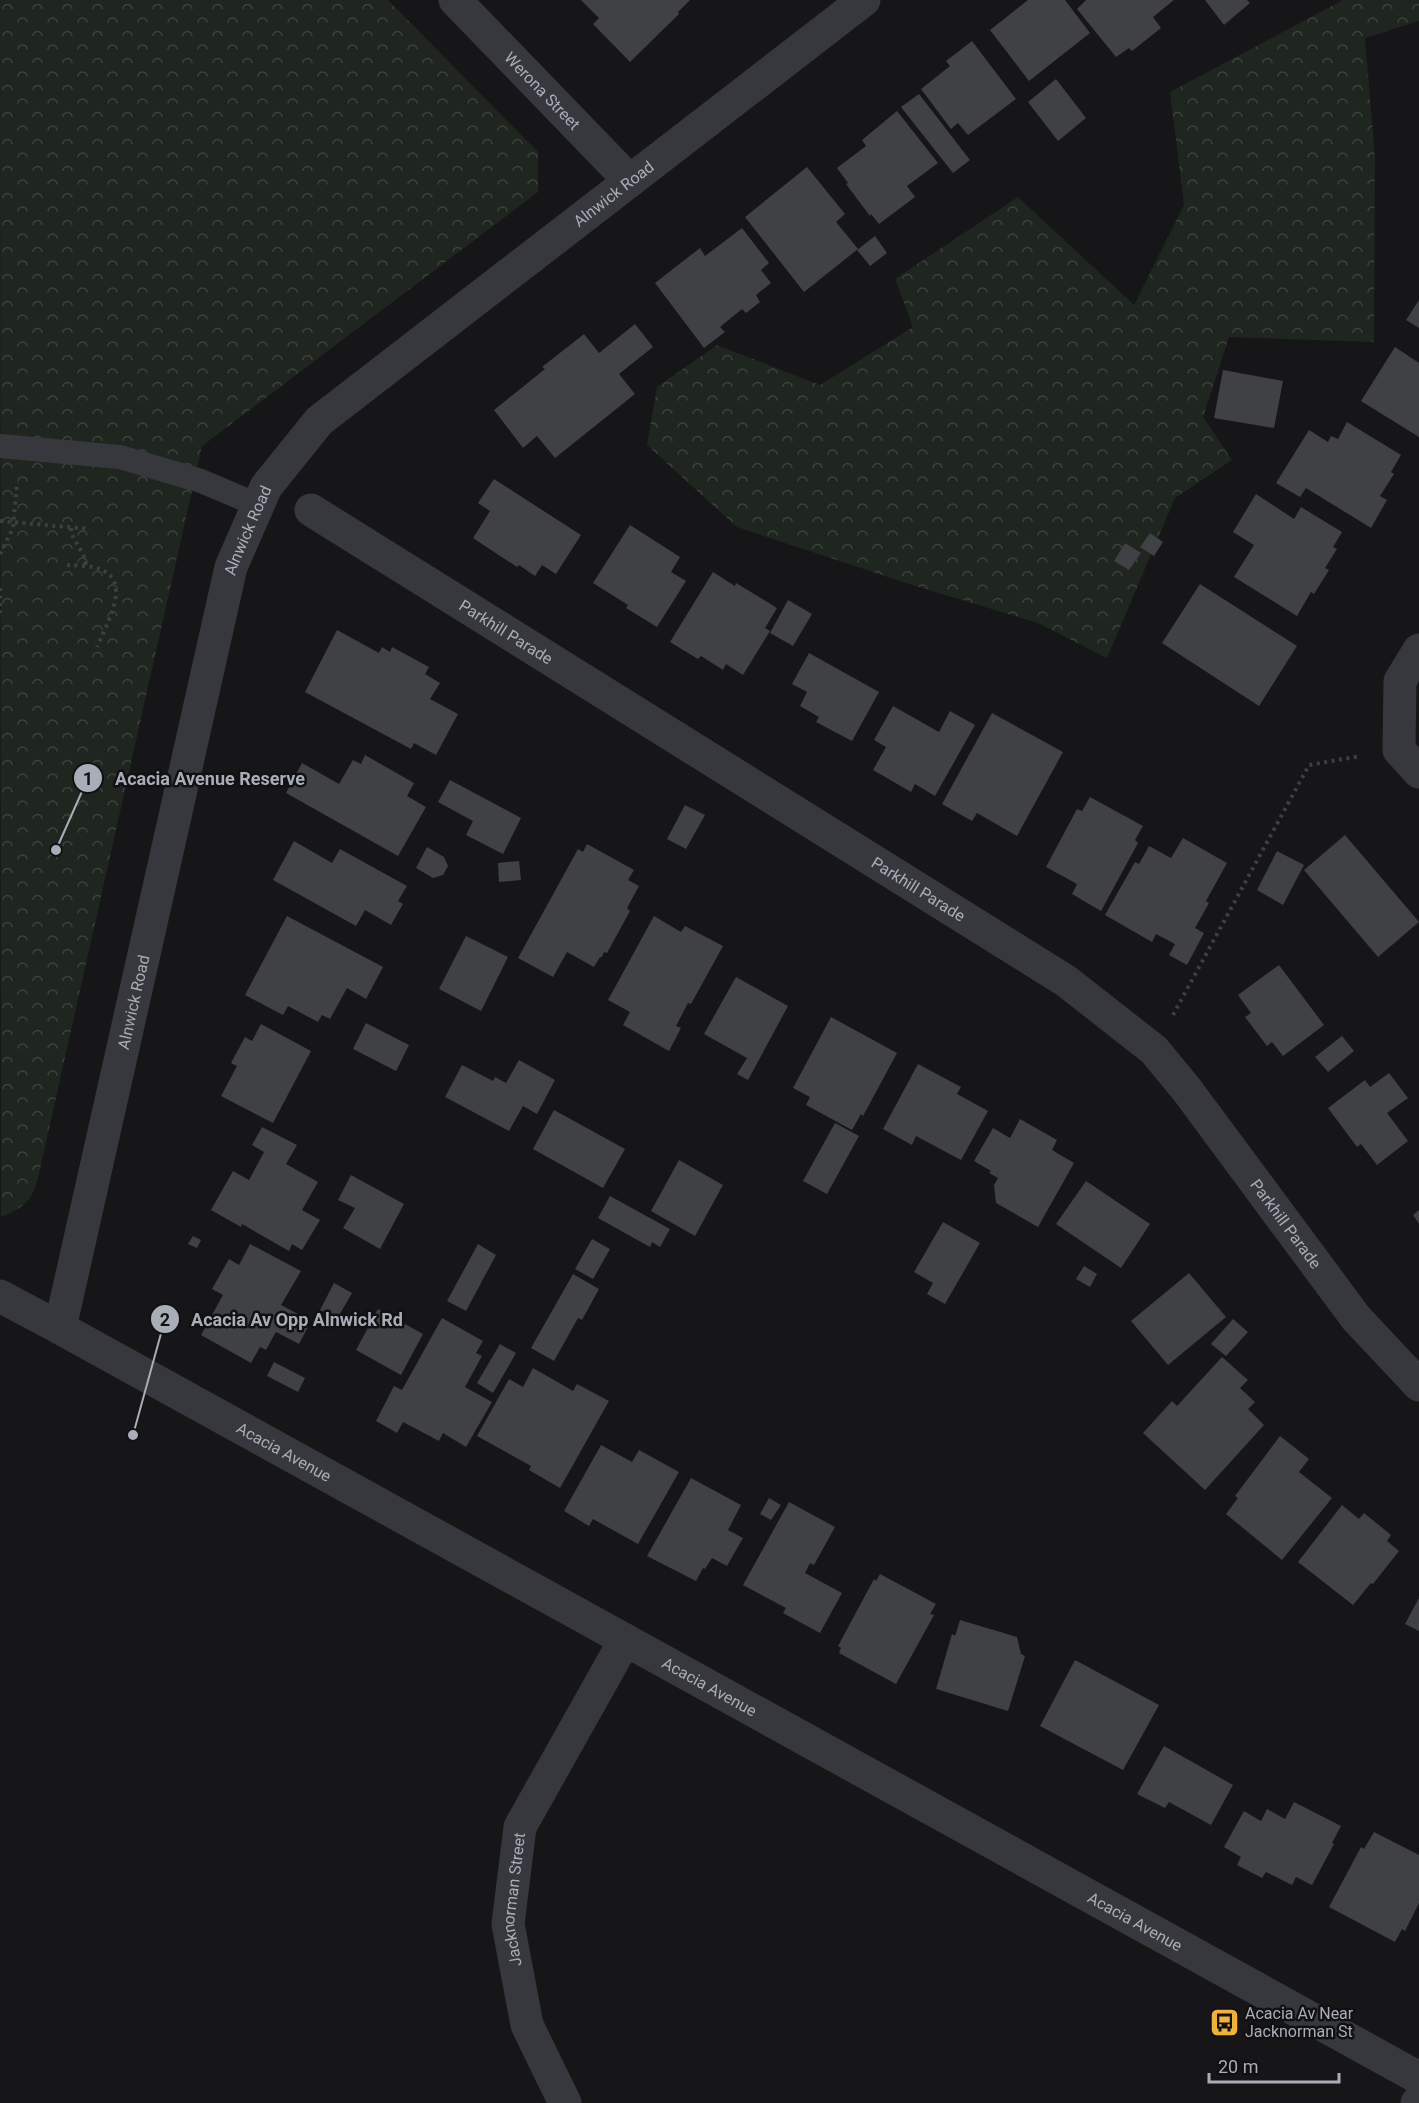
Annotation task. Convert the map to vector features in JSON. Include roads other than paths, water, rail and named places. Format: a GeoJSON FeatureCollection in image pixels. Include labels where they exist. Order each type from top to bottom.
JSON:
{"type":"FeatureCollection","features":[{"type":"Feature","properties":{"kind":"street","name":"Werona Street"},"geometry":{"type":"LineString","coordinates":[[455,0],[630,181]]}},
{"type":"Feature","properties":{"kind":"street","name":"Alnwick Road"},"geometry":{"type":"LineString","coordinates":[[60,1328],[231,567],[266,487],[319,421],[864,0]]}},
{"type":"Feature","properties":{"kind":"street","name":"Parkhill Parade"},"geometry":{"type":"LineString","coordinates":[[311,510],[1066,981],[1154,1050],[1187,1090],[1356,1318],[1419,1385]]}},
{"type":"Feature","properties":{"kind":"street"},"geometry":{"type":"LineString","coordinates":[[1409,761],[1400,681],[1419,650]]}},
{"type":"Feature","properties":{"kind":"street","name":"Acacia Avenue"},"geometry":{"type":"LineString","coordinates":[[0,1296],[1419,2078]]}},
{"type":"Feature","properties":{"kind":"street","name":"Jacknorman Street"},"geometry":{"type":"LineString","coordinates":[[566,2103],[527,2025],[508,1924],[520,1827],[625,1640]]}},
{"type":"Feature","properties":{"kind":"lane"},"geometry":{"type":"LineString","coordinates":[[10,447],[120,457],[201,481],[258,505]]}},
{"type":"Feature","properties":{"kind":"place","name":"Acacia Avenue Reserve"},"geometry":{"type":"Point","coordinates":[56,850]}},
{"type":"Feature","properties":{"kind":"place","name":"Acacia Av Opp Alnwick Rd"},"geometry":{"type":"Point","coordinates":[133,1435]}},
{"type":"Feature","properties":{"kind":"place","name":"Acacia Av Near Jacknorman St"},"geometry":{"type":"Point","coordinates":[1224,2022]}}]}
